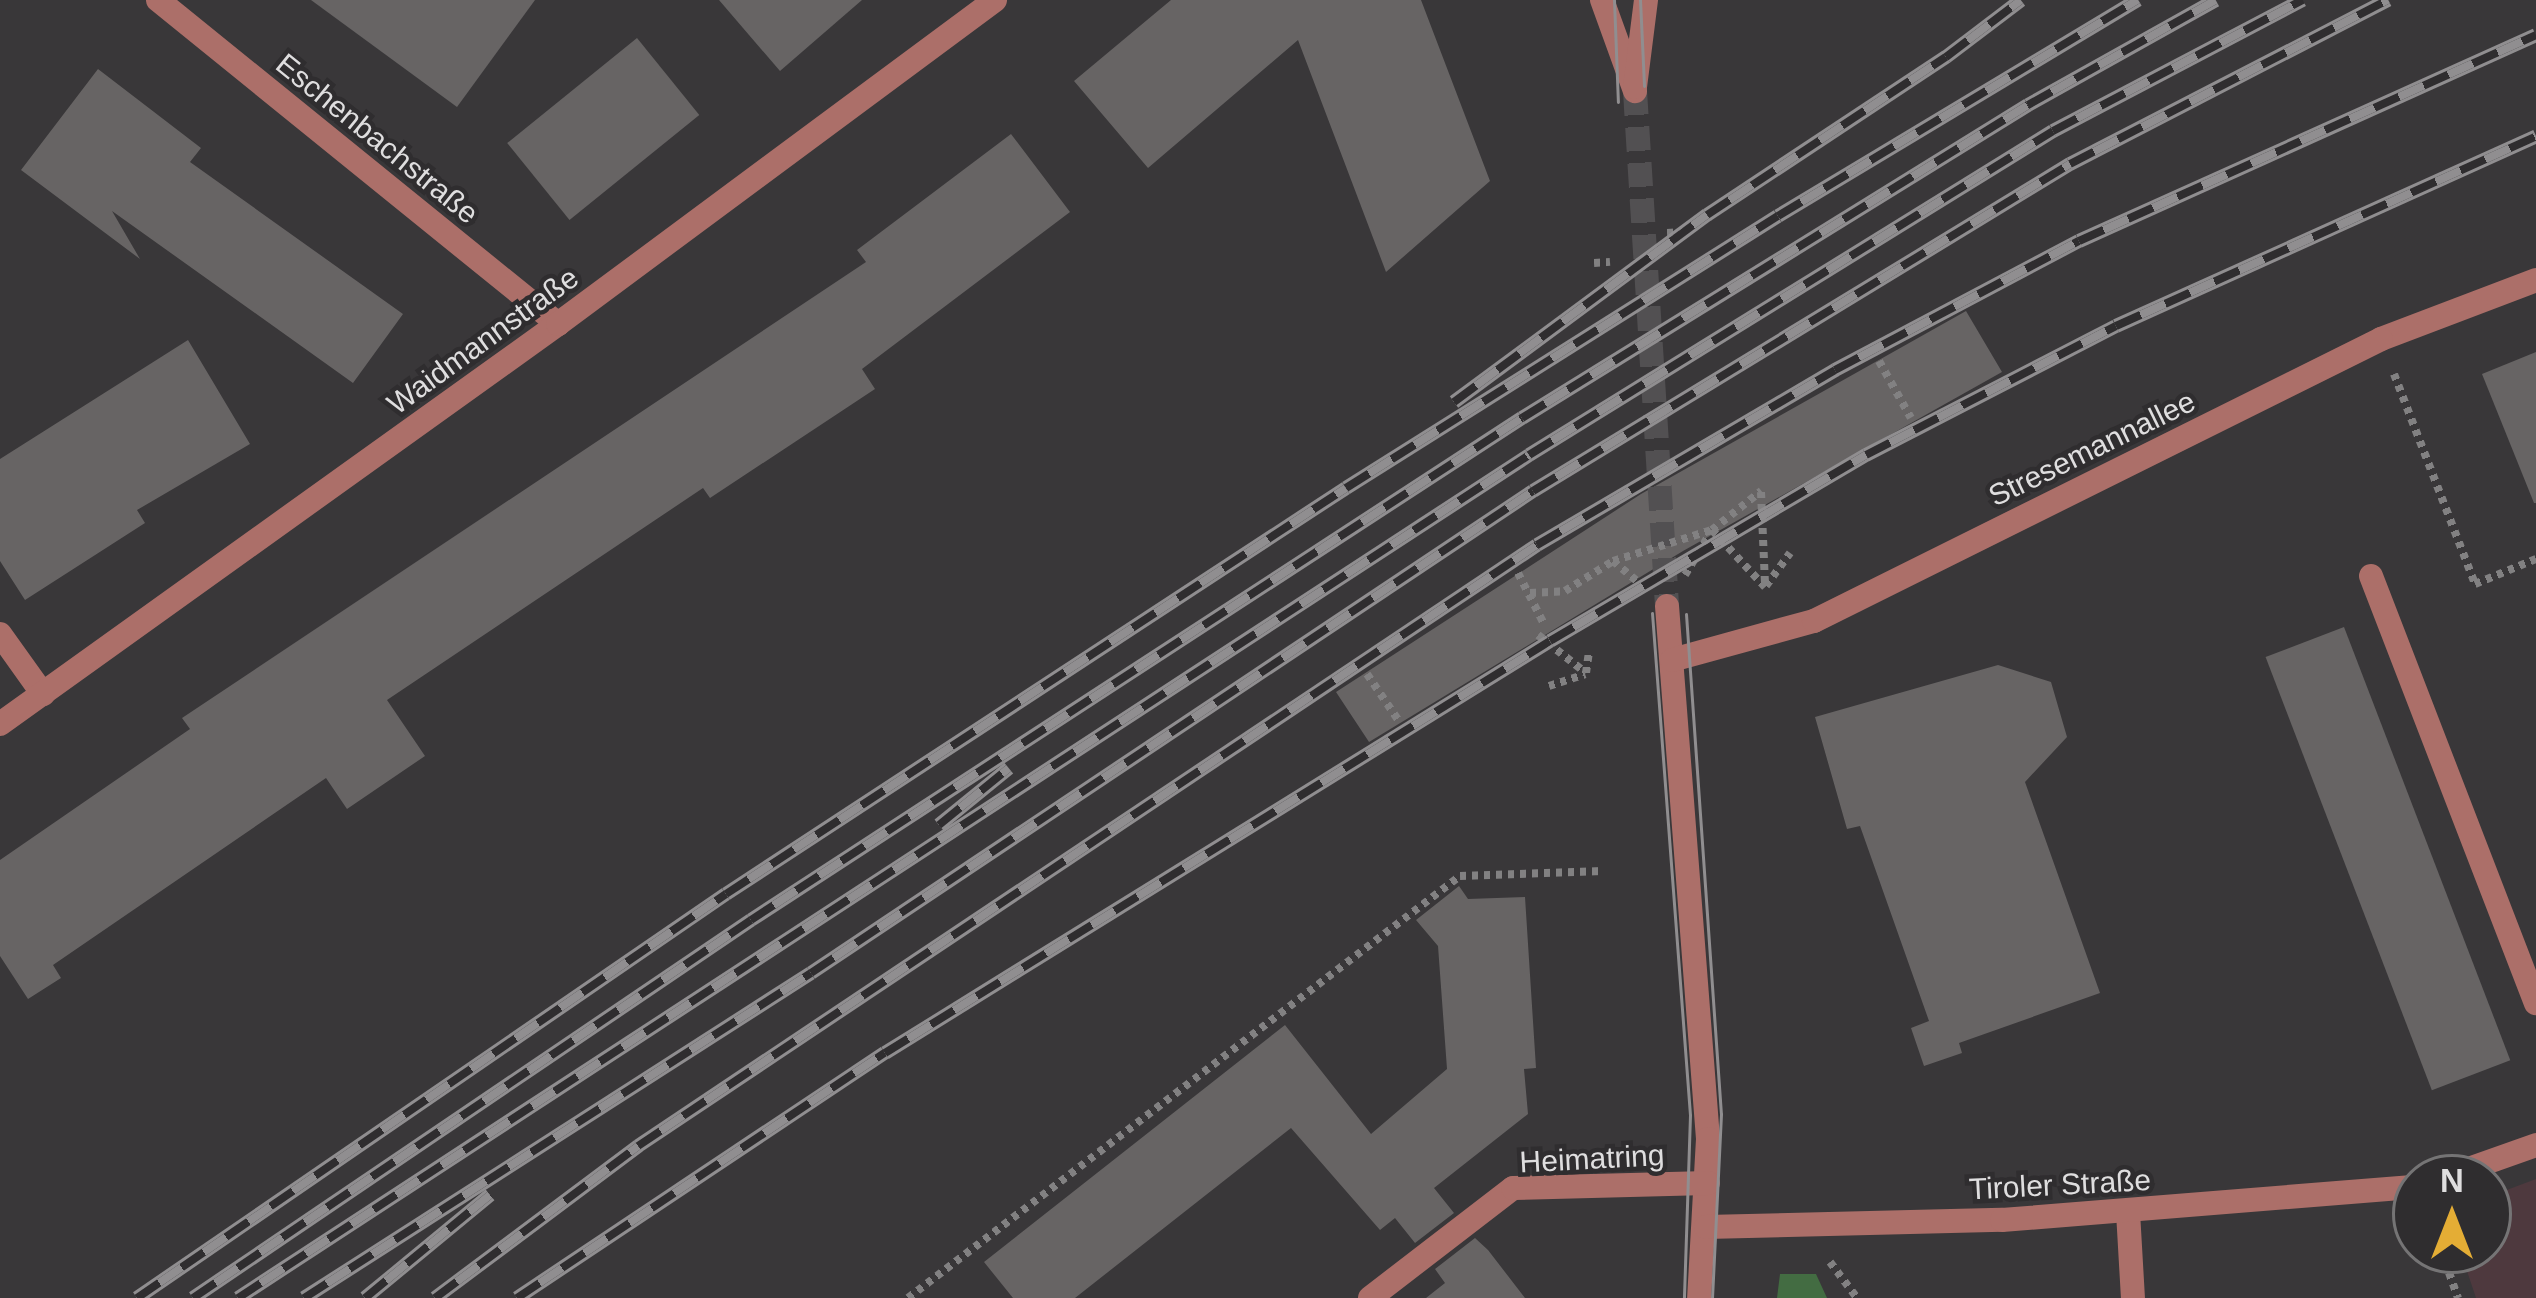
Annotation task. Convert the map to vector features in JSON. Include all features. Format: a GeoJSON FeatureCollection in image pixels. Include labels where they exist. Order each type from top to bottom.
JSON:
{"type":"FeatureCollection","features":[{"type":"Feature","properties":{"kind":"street","name":"Eschenbachstraße"},"geometry":{"type":"LineString","coordinates":[[158,0],[558,324]]}},
{"type":"Feature","properties":{"kind":"street","name":"Waidmannstraße"},"geometry":{"type":"LineString","coordinates":[[0,724],[558,324],[995,0]]}},
{"type":"Feature","properties":{"kind":"street"},"geometry":{"type":"LineString","coordinates":[[1601,0],[1635,91],[1646,0]]}},
{"type":"Feature","properties":{"kind":"street","name":"Stresemannallee"},"geometry":{"type":"LineString","coordinates":[[1672,660],[1775,636],[1814,621],[2381,339],[2536,280]]}},
{"type":"Feature","properties":{"kind":"street"},"geometry":{"type":"LineString","coordinates":[[2371,576],[2536,1003]]}},
{"type":"Feature","properties":{"kind":"street"},"geometry":{"type":"LineString","coordinates":[[1667,606],[1708,1183],[1699,1298]]}},
{"type":"Feature","properties":{"kind":"street"},"geometry":{"type":"LineString","coordinates":[[0,634],[43,694]]}},
{"type":"Feature","properties":{"kind":"street","name":"Heimatring"},"geometry":{"type":"LineString","coordinates":[[1370,1298],[1514,1188],[1708,1183]]}},
{"type":"Feature","properties":{"kind":"street","name":"Tiroler Straße"},"geometry":{"type":"LineString","coordinates":[[1706,1227],[2128,1212],[2392,1189]]}},
{"type":"Feature","properties":{"kind":"street"},"geometry":{"type":"LineString","coordinates":[[2128,1212],[2133,1298]]}},
{"type":"Feature","properties":{"kind":"path"},"geometry":{"type":"LineString","coordinates":[[1667,232],[1683,232]]}},
{"type":"Feature","properties":{"kind":"path"},"geometry":{"type":"LineString","coordinates":[[1594,263],[1610,262]]}},
{"type":"Feature","properties":{"kind":"path"},"geometry":{"type":"LineString","coordinates":[[2381,339],[2475,584],[2536,559]]}},
{"type":"Feature","properties":{"kind":"path"},"geometry":{"type":"LineString","coordinates":[[1879,361],[1891,392],[1911,418]]}},
{"type":"Feature","properties":{"kind":"path"},"geometry":{"type":"LineString","coordinates":[[1667,606],[1712,530],[1761,490],[1765,587]]}},
{"type":"Feature","properties":{"kind":"path"},"geometry":{"type":"LineString","coordinates":[[1712,530],[1765,587]]}},
{"type":"Feature","properties":{"kind":"path"},"geometry":{"type":"LineString","coordinates":[[1530,593],[1565,591],[1613,561],[1712,530]]}},
{"type":"Feature","properties":{"kind":"path"},"geometry":{"type":"LineString","coordinates":[[1765,587],[1790,553]]}},
{"type":"Feature","properties":{"kind":"path"},"geometry":{"type":"LineString","coordinates":[[1519,573],[1545,626]]}},
{"type":"Feature","properties":{"kind":"path"},"geometry":{"type":"LineString","coordinates":[[1538,635],[1586,673]]}},
{"type":"Feature","properties":{"kind":"path"},"geometry":{"type":"LineString","coordinates":[[1586,673],[1589,651]]}},
{"type":"Feature","properties":{"kind":"path"},"geometry":{"type":"LineString","coordinates":[[1549,686],[1586,673]]}},
{"type":"Feature","properties":{"kind":"path"},"geometry":{"type":"LineString","coordinates":[[1366,674],[1388,696],[1399,721]]}},
{"type":"Feature","properties":{"kind":"path"},"geometry":{"type":"LineString","coordinates":[[908,1298],[1460,876],[1603,871]]}},
{"type":"Feature","properties":{"kind":"path"},"geometry":{"type":"LineString","coordinates":[[1814,1264],[1833,1262],[1857,1298]]}},
{"type":"Feature","properties":{"kind":"shaded area"},"geometry":{"type":"Polygon","coordinates":[[[2536,1179],[2536,1298],[2476,1298],[2468,1274],[2512,1274],[2512,1188],[2536,1179]]]}},
{"type":"Feature","properties":{"kind":"green space"},"geometry":{"type":"Polygon","coordinates":[[[1780,1274],[1816,1274],[1827,1298],[1777,1298],[1780,1274]]]}},
{"type":"Feature","properties":{"kind":"building"},"geometry":{"type":"Polygon","coordinates":[[[311,0],[535,0],[457,107],[311,0]]]}},
{"type":"Feature","properties":{"kind":"building"},"geometry":{"type":"Polygon","coordinates":[[[719,0],[862,0],[780,71],[719,0]]]}},
{"type":"Feature","properties":{"kind":"building"},"geometry":{"type":"Polygon","coordinates":[[[1171,0],[1421,0],[1490,181],[1386,272],[1298,40],[1148,168],[1074,81],[1171,0]]]}},
{"type":"Feature","properties":{"kind":"building"},"geometry":{"type":"Polygon","coordinates":[[[637,38],[699,115],[570,220],[507,143],[637,38]]]}},
{"type":"Feature","properties":{"kind":"building"},"geometry":{"type":"Polygon","coordinates":[[[98,69],[201,148],[190,162],[403,314],[353,383],[112,211],[140,259],[21,170],[98,69]]]}},
{"type":"Feature","properties":{"kind":"building"},"geometry":{"type":"Polygon","coordinates":[[[1011,134],[1070,212],[862,369],[875,389],[710,498],[703,488],[387,700],[425,756],[347,809],[326,778],[53,965],[61,978],[28,999],[0,956],[0,860],[190,729],[182,718],[866,262],[857,250],[1011,134]]]}},
{"type":"Feature","properties":{"kind":"building"},"geometry":{"type":"Polygon","coordinates":[[[1966,311],[2002,372],[1683,551],[1369,742],[1336,692],[1641,494],[1966,311]]]}},
{"type":"Feature","properties":{"kind":"building"},"geometry":{"type":"Polygon","coordinates":[[[188,340],[250,444],[137,510],[145,523],[25,600],[0,561],[0,459],[188,340]]]}},
{"type":"Feature","properties":{"kind":"building"},"geometry":{"type":"Polygon","coordinates":[[[2536,352],[2536,503],[2534,503],[2482,374],[2536,352]]]}},
{"type":"Feature","properties":{"kind":"building"},"geometry":{"type":"Polygon","coordinates":[[[2344,627],[2510,1060],[2432,1090],[2266,657],[2344,627]]]}},
{"type":"Feature","properties":{"kind":"building"},"geometry":{"type":"Polygon","coordinates":[[[1998,665],[2051,682],[2067,737],[2025,782],[2100,993],[1959,1043],[1962,1053],[1924,1066],[1911,1028],[1929,1021],[1860,826],[1847,829],[1815,717],[1998,665]]]}},
{"type":"Feature","properties":{"kind":"building"},"geometry":{"type":"Polygon","coordinates":[[[1459,886],[1468,899],[1525,897],[1536,1068],[1524,1069],[1528,1114],[1434,1188],[1454,1213],[1415,1243],[1395,1218],[1380,1230],[1291,1128],[1075,1298],[1013,1298],[984,1262],[1285,1025],[1371,1134],[1447,1069],[1438,946],[1416,920],[1459,886]]]}},
{"type":"Feature","properties":{"kind":"building"},"geometry":{"type":"Polygon","coordinates":[[[1475,1238],[1525,1298],[1426,1298],[1445,1283],[1435,1269],[1475,1238]]]}},
{"type":"Feature","properties":{"kind":"tunnel"},"geometry":{"type":"LineString","coordinates":[[1635,91],[1667,606]]}},
{"type":"Feature","properties":{"kind":"tram line"},"geometry":{"type":"LineString","coordinates":[[1614,0],[1618,102]]}},
{"type":"Feature","properties":{"kind":"tram line"},"geometry":{"type":"LineString","coordinates":[[1640,0],[1644,86]]}},
{"type":"Feature","properties":{"kind":"tram line"},"geometry":{"type":"LineString","coordinates":[[1652,613],[1690,1115],[1684,1298]]}},
{"type":"Feature","properties":{"kind":"tram line"},"geometry":{"type":"LineString","coordinates":[[1686,614],[1721,1114],[1712,1298]]}},
{"type":"Feature","properties":{"kind":"railway"},"geometry":{"type":"LineString","coordinates":[[1454,402],[1707,215],[1946,57],[2021,0]]}},
{"type":"Feature","properties":{"kind":"railway"},"geometry":{"type":"LineString","coordinates":[[137,1298],[726,894],[1346,488],[1778,216],[2138,0]]}},
{"type":"Feature","properties":{"kind":"railway"},"geometry":{"type":"LineString","coordinates":[[193,1298],[751,920],[1522,418],[2028,105],[2216,0]]}},
{"type":"Feature","properties":{"kind":"railway"},"geometry":{"type":"LineString","coordinates":[[238,1298],[1529,455],[2053,131],[2303,0]]}},
{"type":"Feature","properties":{"kind":"railway"},"geometry":{"type":"LineString","coordinates":[[304,1298],[811,973],[1533,491],[2070,164],[2388,0]]}},
{"type":"Feature","properties":{"kind":"railway"},"geometry":{"type":"LineString","coordinates":[[435,1298],[638,1146],[1537,545],[1835,370],[2079,241],[2536,35]]}},
{"type":"Feature","properties":{"kind":"railway"},"geometry":{"type":"LineString","coordinates":[[517,1298],[885,1053],[1550,641],[1866,455],[2116,326],[2536,136]]}},
{"type":"Feature","properties":{"kind":"railway"},"geometry":{"type":"LineString","coordinates":[[939,825],[1009,768]]}},
{"type":"Feature","properties":{"kind":"railway"},"geometry":{"type":"LineString","coordinates":[[365,1298],[490,1195]]}}]}
